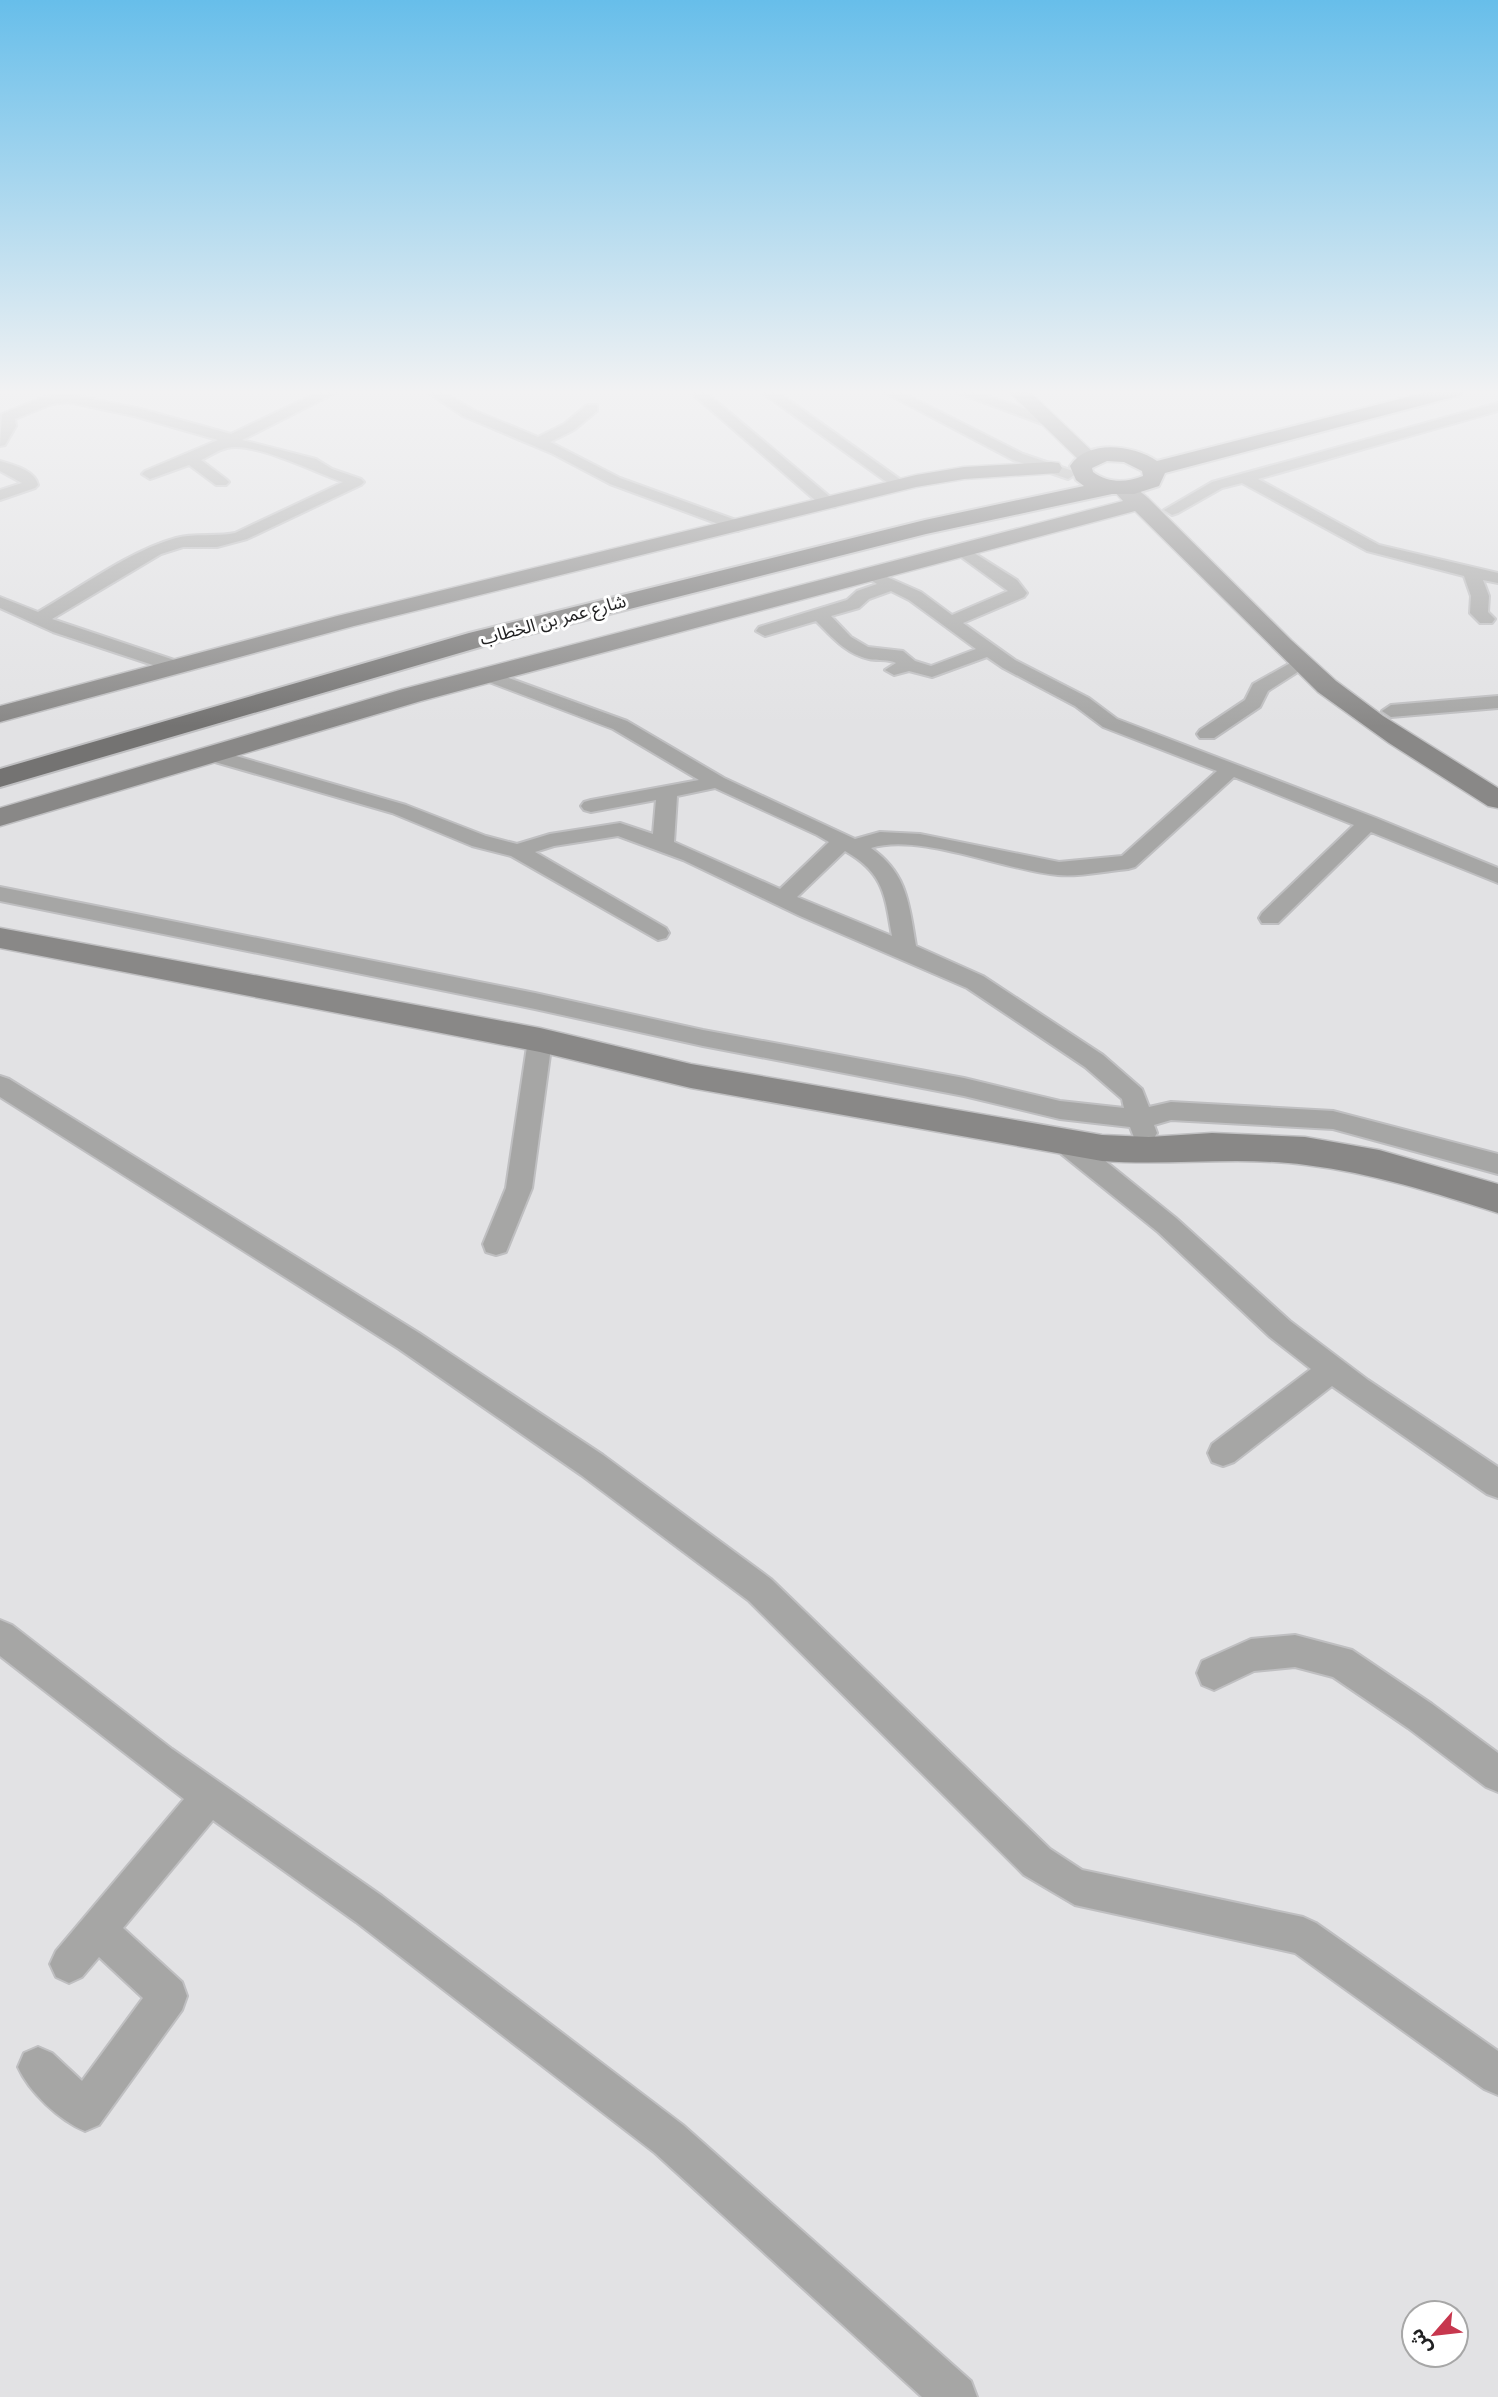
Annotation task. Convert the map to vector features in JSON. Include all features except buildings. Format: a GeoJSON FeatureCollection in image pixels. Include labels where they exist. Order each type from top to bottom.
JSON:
{"type":"FeatureCollection","features":[{"type":"Feature","properties":{"kind":"main road","name":"شارع عمر بن الخطاب"},"geometry":{"type":"LineString","coordinates":[[0,765],[475,628],[969,503]]}},
{"type":"Feature","properties":{"kind":"main road","name":"شارع عمر بن الخطاب"},"geometry":{"type":"LineString","coordinates":[[0,778],[266,699],[529,626],[861,542],[1053,503]]}},
{"type":"Feature","properties":{"kind":"street"},"geometry":{"type":"LineString","coordinates":[[39,619],[155,551],[181,542],[216,542],[241,536],[312,503]]}},
{"type":"Feature","properties":{"kind":"street"},"geometry":{"type":"LineString","coordinates":[[669,503],[738,526]]}},
{"type":"Feature","properties":{"kind":"street"},"geometry":{"type":"LineString","coordinates":[[0,715],[346,621],[837,503]]}},
{"type":"Feature","properties":{"kind":"street"},"geometry":{"type":"LineString","coordinates":[[0,817],[208,754],[487,675],[882,580],[1090,503]]}},
{"type":"Feature","properties":{"kind":"street"},"geometry":{"type":"LineString","coordinates":[[1146,503],[1154,514],[1301,662],[1351,704],[1498,800]]}},
{"type":"Feature","properties":{"kind":"street"},"geometry":{"type":"LineString","coordinates":[[1161,503],[1172,510],[1341,671],[1391,711],[1498,777]]}},
{"type":"Feature","properties":{"kind":"street"},"geometry":{"type":"LineString","coordinates":[[1172,510],[1185,503]]}},
{"type":"Feature","properties":{"kind":"street"},"geometry":{"type":"LineString","coordinates":[[1291,503],[1373,548],[1472,574],[1498,578]]}},
{"type":"Feature","properties":{"kind":"street"},"geometry":{"type":"LineString","coordinates":[[952,621],[1018,593],[1011,584],[963,551]]}},
{"type":"Feature","properties":{"kind":"street"},"geometry":{"type":"LineString","coordinates":[[1472,574],[1480,596],[1479,613],[1486,619]]}},
{"type":"Feature","properties":{"kind":"street"},"geometry":{"type":"LineString","coordinates":[[765,631],[853,604],[882,580]]}},
{"type":"Feature","properties":{"kind":"street"},"geometry":{"type":"LineString","coordinates":[[882,580],[952,621],[989,650],[1032,678],[1082,702],[1110,723],[1369,822],[1498,876]]}},
{"type":"Feature","properties":{"kind":"street"},"geometry":{"type":"LineString","coordinates":[[0,602],[39,619],[177,667]]}},
{"type":"Feature","properties":{"kind":"street"},"geometry":{"type":"LineString","coordinates":[[820,615],[857,651],[879,656],[897,654],[901,668],[932,671],[989,650]]}},
{"type":"Feature","properties":{"kind":"street"},"geometry":{"type":"LineString","coordinates":[[1207,734],[1253,703],[1260,688],[1301,662]]}},
{"type":"Feature","properties":{"kind":"street"},"geometry":{"type":"LineString","coordinates":[[487,675],[620,725],[717,782],[866,854],[886,872],[896,894],[905,950]]}},
{"type":"Feature","properties":{"kind":"street"},"geometry":{"type":"LineString","coordinates":[[1391,711],[1498,702]]}},
{"type":"Feature","properties":{"kind":"street"},"geometry":{"type":"LineString","coordinates":[[208,754],[399,809],[479,841],[518,852],[658,933]]}},
{"type":"Feature","properties":{"kind":"street"},"geometry":{"type":"LineString","coordinates":[[782,899],[848,844],[880,838],[920,840],[1059,869],[1128,862],[1230,770]]}},
{"type":"Feature","properties":{"kind":"street"},"geometry":{"type":"LineString","coordinates":[[591,806],[717,782]]}},
{"type":"Feature","properties":{"kind":"street"},"geometry":{"type":"LineString","coordinates":[[663,844],[667,792]]}},
{"type":"Feature","properties":{"kind":"street"},"geometry":{"type":"LineString","coordinates":[[1270,918],[1369,822]]}},
{"type":"Feature","properties":{"kind":"street"},"geometry":{"type":"LineString","coordinates":[[518,852],[551,840],[620,829],[663,844],[782,899],[975,982],[1094,1061],[1133,1095],[1150,1152]]}},
{"type":"Feature","properties":{"kind":"street"},"geometry":{"type":"LineString","coordinates":[[0,894],[535,1001],[703,1038],[964,1087],[1060,1110],[1140,1119],[1171,1111],[1333,1119],[1498,1164]]}},
{"type":"Feature","properties":{"kind":"street"},"geometry":{"type":"LineString","coordinates":[[0,939],[63,953],[227,979],[540,1040],[691,1076],[1064,1142],[1150,1152],[1212,1146],[1305,1151],[1379,1164],[1472,1189],[1498,1199]]}},
{"type":"Feature","properties":{"kind":"street"},"geometry":{"type":"LineString","coordinates":[[496,1244],[519,1188],[540,1040]]}},
{"type":"Feature","properties":{"kind":"street"},"geometry":{"type":"LineString","coordinates":[[0,1085],[409,1341],[592,1465],[760,1590],[1037,1862],[1075,1887],[1303,1936],[1498,2075]]}},
{"type":"Feature","properties":{"kind":"street"},"geometry":{"type":"LineString","coordinates":[[1333,1119],[1339,1157]]}},
{"type":"Feature","properties":{"kind":"street"},"geometry":{"type":"LineString","coordinates":[[1064,1142],[1167,1225],[1280,1329],[1332,1369],[1498,1484]]}},
{"type":"Feature","properties":{"kind":"street"},"geometry":{"type":"LineString","coordinates":[[1223,1454],[1332,1369]]}},
{"type":"Feature","properties":{"kind":"street"},"geometry":{"type":"LineString","coordinates":[[0,1636],[210,1796],[369,1909],[669,2139],[954,2397]]}},
{"type":"Feature","properties":{"kind":"street"},"geometry":{"type":"LineString","coordinates":[[1214,1673],[1251,1655],[1295,1651],[1340,1662],[1420,1716],[1498,1774]]}},
{"type":"Feature","properties":{"kind":"street"},"geometry":{"type":"LineString","coordinates":[[69,1964],[210,1796]]}},
{"type":"Feature","properties":{"kind":"street"},"geometry":{"type":"LineString","coordinates":[[38,2067],[85,2111],[168,1996],[97,1930]]}}]}
